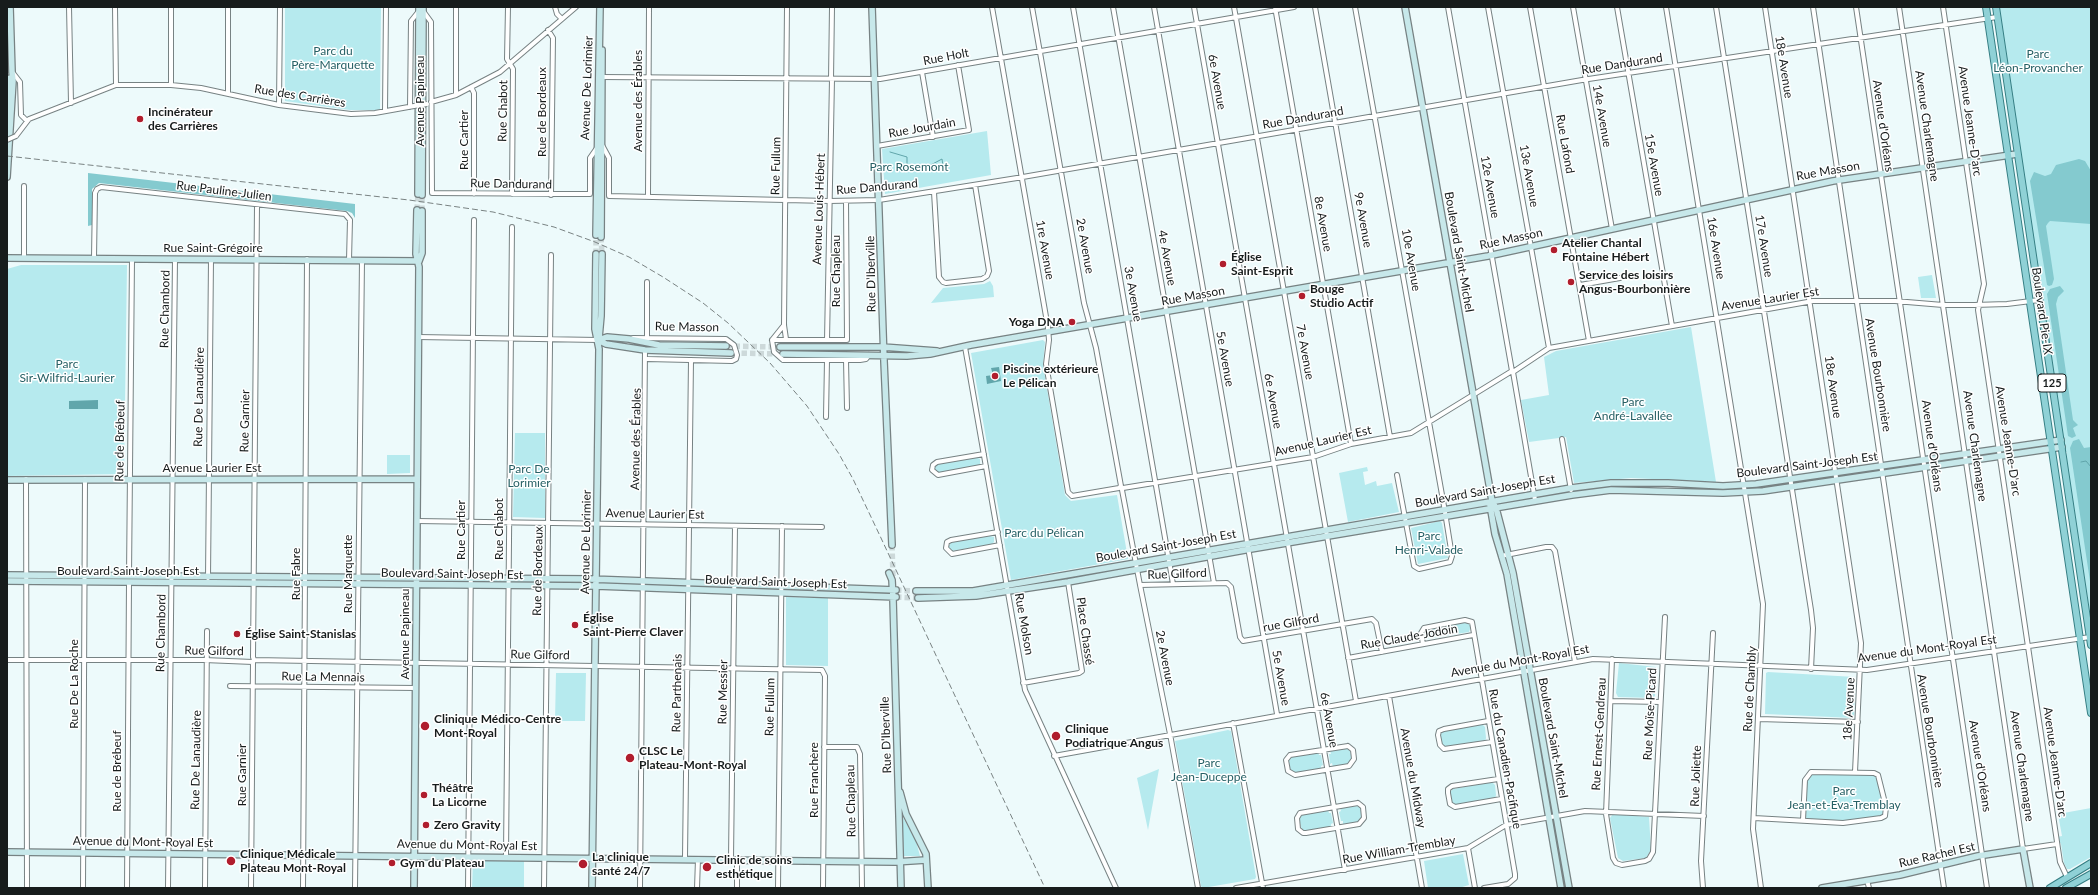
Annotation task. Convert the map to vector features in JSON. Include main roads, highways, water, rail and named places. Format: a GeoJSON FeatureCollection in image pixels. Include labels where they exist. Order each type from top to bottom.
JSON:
{"type":"FeatureCollection","features":[{"type":"Feature","properties":{"kind":"main road"},"geometry":{"type":"LineString","coordinates":[[7,117],[12,72],[10,7]]}},
{"type":"Feature","properties":{"kind":"main road","name":"Avenue De Lorimier"},"geometry":{"type":"LineString","coordinates":[[598,236],[600,7]]}},
{"type":"Feature","properties":{"kind":"main road","name":"Rue D'Iberville"},"geometry":{"type":"LineString","coordinates":[[872,7],[890,543]]}},
{"type":"Feature","properties":{"kind":"main road","name":"Boulevard Saint-Michel"},"geometry":{"type":"LineString","coordinates":[[1405,7],[1492,501],[1496,508],[1513,573],[1569,888]]}},
{"type":"Feature","properties":{"kind":"main road","name":"Boulevard Pie-IX"},"geometry":{"type":"LineString","coordinates":[[1986,7],[2091,713]]}},
{"type":"Feature","properties":{"kind":"main road","name":"Boulevard Pie-IX"},"geometry":{"type":"LineString","coordinates":[[1996,7],[2091,645]]}},
{"type":"Feature","properties":{"kind":"main road","name":"Avenue Papineau"},"geometry":{"type":"LineString","coordinates":[[420,194],[421,9]]}},
{"type":"Feature","properties":{"kind":"main road"},"geometry":{"type":"LineString","coordinates":[[7,177],[14,81],[12,72]]}},
{"type":"Feature","properties":{"kind":"main road","name":"Rue Masson"},"geometry":{"type":"LineString","coordinates":[[783,354],[915,356],[1491,256],[1793,188],[2017,154]]}},
{"type":"Feature","properties":{"kind":"main road","name":"Avenue Papineau"},"geometry":{"type":"LineString","coordinates":[[414,888],[418,337],[419,261],[422,253],[420,211]]}},
{"type":"Feature","properties":{"kind":"main road","name":"Avenue De Lorimier"},"geometry":{"type":"LineString","coordinates":[[592,888],[598,340],[601,322],[599,254]]}},
{"type":"Feature","properties":{"kind":"main road","name":"Rue Saint-Grégoire"},"geometry":{"type":"LineString","coordinates":[[7,258],[257,258],[419,261]]}},
{"type":"Feature","properties":{"kind":"main road","name":"Rue Masson"},"geometry":{"type":"LineString","coordinates":[[598,340],[607,337],[647,340],[659,345],[726,346]]}},
{"type":"Feature","properties":{"kind":"main road","name":"Rue Masson"},"geometry":{"type":"LineString","coordinates":[[598,340],[606,344],[645,350],[730,353]]}},
{"type":"Feature","properties":{"kind":"main road","name":"Rue Masson"},"geometry":{"type":"LineString","coordinates":[[780,346],[883,347],[937,352]]}},
{"type":"Feature","properties":{"kind":"main road","name":"Boulevard Saint-Joseph Est"},"geometry":{"type":"LineString","coordinates":[[918,598],[954,598],[1135,563],[1169,560],[1287,540],[1327,536],[1406,524],[1535,500],[1612,490],[1744,493],[1792,488],[1882,474],[1965,455],[2061,440]]}},
{"type":"Feature","properties":{"kind":"main road","name":"Boulevard Saint-Joseph Est"},"geometry":{"type":"LineString","coordinates":[[1287,540],[1326,530],[1534,493],[1611,483],[1645,482],[1743,485],[1881,467],[1966,461],[2062,447]]}},
{"type":"Feature","properties":{"kind":"main road","name":"Avenue Laurier Est"},"geometry":{"type":"LineString","coordinates":[[7,480],[130,478],[417,479]]}},
{"type":"Feature","properties":{"kind":"main road","name":"Boulevard Saint-Michel"},"geometry":{"type":"LineString","coordinates":[[1492,501],[1490,509],[1501,556],[1507,574],[1561,888]]}},
{"type":"Feature","properties":{"kind":"main road","name":"Boulevard Saint-Joseph Est"},"geometry":{"type":"LineString","coordinates":[[916,591],[973,591],[1068,582],[1137,569],[1169,560]]}},
{"type":"Feature","properties":{"kind":"main road","name":"Boulevard Saint-Joseph Est"},"geometry":{"type":"LineString","coordinates":[[7,575],[85,575],[129,579]]}},
{"type":"Feature","properties":{"kind":"main road","name":"Boulevard Saint-Joseph Est"},"geometry":{"type":"LineString","coordinates":[[208,580],[254,577],[306,577],[417,584],[509,582],[548,579],[596,579],[689,582],[781,593],[894,594]]}},
{"type":"Feature","properties":{"kind":"main road","name":"Rue D'Iberville"},"geometry":{"type":"LineString","coordinates":[[891,577],[894,594],[901,888]]}},
{"type":"Feature","properties":{"kind":"main road","name":"Boulevard Saint-Joseph Est"},"geometry":{"type":"LineString","coordinates":[[7,581],[85,582],[129,579],[172,579],[306,584],[417,578],[471,582]]}},
{"type":"Feature","properties":{"kind":"main road","name":"Boulevard Saint-Joseph Est"},"geometry":{"type":"LineString","coordinates":[[509,582],[548,586],[688,589],[781,586],[894,594]]}},
{"type":"Feature","properties":{"kind":"main road"},"geometry":{"type":"LineString","coordinates":[[898,782],[903,807],[922,845],[926,860],[928,888]]}},
{"type":"Feature","properties":{"kind":"main road","name":"Rue Rachel Est"},"geometry":{"type":"LineString","coordinates":[[1822,888],[1983,855],[2023,849]]}},
{"type":"Feature","properties":{"kind":"main road","name":"Avenue Charlemagne"},"geometry":{"type":"LineString","coordinates":[[2023,849],[2030,888]]}},
{"type":"Feature","properties":{"kind":"main road","name":"Avenue du Mont-Royal Est"},"geometry":{"type":"LineString","coordinates":[[7,852],[356,854],[900,862],[926,860]]}},
{"type":"Feature","properties":{"kind":"main road"},"geometry":{"type":"LineString","coordinates":[[2050,888],[2091,863]]}},
{"type":"Feature","properties":{"kind":"main road"},"geometry":{"type":"LineString","coordinates":[[2066,888],[2091,874]]}},
{"type":"Feature","properties":{"kind":"waterway"},"geometry":{"type":"LineString","coordinates":[[890,152],[907,157],[907,166],[909,167],[925,168],[942,159],[943,166]]}},
{"type":"Feature","properties":{"kind":"waterway"},"geometry":{"type":"LineString","coordinates":[[2081,462],[2086,461],[2091,467]]}},
{"type":"Feature","properties":{"kind":"tunnel"},"geometry":{"type":"LineString","coordinates":[[417,210],[418,194]]}},
{"type":"Feature","properties":{"kind":"tunnel"},"geometry":{"type":"LineString","coordinates":[[422,195],[422,211]]}},
{"type":"Feature","properties":{"kind":"tunnel"},"geometry":{"type":"LineString","coordinates":[[596,235],[596,254]]}},
{"type":"Feature","properties":{"kind":"tunnel"},"geometry":{"type":"LineString","coordinates":[[601,237],[602,254]]}},
{"type":"Feature","properties":{"kind":"tunnel"},"geometry":{"type":"LineString","coordinates":[[726,346],[780,347]]}},
{"type":"Feature","properties":{"kind":"tunnel"},"geometry":{"type":"LineString","coordinates":[[733,353],[780,354]]}},
{"type":"Feature","properties":{"kind":"tunnel"},"geometry":{"type":"LineString","coordinates":[[892,545],[893,576]]}},
{"type":"Feature","properties":{"kind":"tunnel"},"geometry":{"type":"LineString","coordinates":[[896,590],[916,591]]}},
{"type":"Feature","properties":{"kind":"tunnel"},"geometry":{"type":"LineString","coordinates":[[896,597],[918,598]]}},
{"type":"Feature","properties":{"kind":"railway"},"geometry":{"type":"LineString","coordinates":[[7,156],[409,200],[493,212],[554,227],[595,242],[629,257],[703,303],[728,323],[770,363],[807,406],[839,454],[853,479],[1045,888]]}},
{"type":"Feature","properties":{"kind":"place","name":"Incinérateur des Carrières"},"geometry":{"type":"Point","coordinates":[140,119]}},
{"type":"Feature","properties":{"kind":"place","name":"Atelier Chantal Fontaine Hébert"},"geometry":{"type":"Point","coordinates":[1554,250]}},
{"type":"Feature","properties":{"kind":"place","name":"Église Saint-Esprit"},"geometry":{"type":"Point","coordinates":[1223,264]}},
{"type":"Feature","properties":{"kind":"place","name":"Service des loisirs Angus-Bourbonnière"},"geometry":{"type":"Point","coordinates":[1571,282]}},
{"type":"Feature","properties":{"kind":"place","name":"Bouge Studio Actif"},"geometry":{"type":"Point","coordinates":[1302,296]}},
{"type":"Feature","properties":{"kind":"place","name":"Yoga DNA"},"geometry":{"type":"Point","coordinates":[1072,322]}},
{"type":"Feature","properties":{"kind":"place","name":"Piscine extérieure Le Pélican"},"geometry":{"type":"Point","coordinates":[995,376]}},
{"type":"Feature","properties":{"kind":"place","name":"Église Saint-Pierre Claver"},"geometry":{"type":"Point","coordinates":[575,625]}},
{"type":"Feature","properties":{"kind":"place","name":"Église Saint-Stanislas"},"geometry":{"type":"Point","coordinates":[237,634]}},
{"type":"Feature","properties":{"kind":"place","name":"Clinique Médico-Centre Mont-Royal"},"geometry":{"type":"Point","coordinates":[425,726]}},
{"type":"Feature","properties":{"kind":"place","name":"Clinique Podiatrique Angus"},"geometry":{"type":"Point","coordinates":[1056,736]}},
{"type":"Feature","properties":{"kind":"place","name":"CLSC Le Plateau-Mont-Royal"},"geometry":{"type":"Point","coordinates":[630,758]}},
{"type":"Feature","properties":{"kind":"place","name":"Théâtre La Licorne"},"geometry":{"type":"Point","coordinates":[424,795]}},
{"type":"Feature","properties":{"kind":"place","name":"Zero Gravity"},"geometry":{"type":"Point","coordinates":[426,825]}},
{"type":"Feature","properties":{"kind":"place","name":"Clinique Médicale Plateau Mont-Royal"},"geometry":{"type":"Point","coordinates":[231,861]}},
{"type":"Feature","properties":{"kind":"place","name":"Gym du Plateau"},"geometry":{"type":"Point","coordinates":[392,863]}},
{"type":"Feature","properties":{"kind":"place","name":"La clinique santé 24/7"},"geometry":{"type":"Point","coordinates":[583,864]}},
{"type":"Feature","properties":{"kind":"place","name":"Clinic de soins esthétique"},"geometry":{"type":"Point","coordinates":[707,867]}},
{"type":"Feature","properties":{"kind":"park label","name":"Parc du Père-Marquette"},"geometry":{"type":"Point","coordinates":[333,58]}},
{"type":"Feature","properties":{"kind":"park label","name":"Parc Léon-Provancher"},"geometry":{"type":"Point","coordinates":[2038,61]}},
{"type":"Feature","properties":{"kind":"park label","name":"Parc Rosemont"},"geometry":{"type":"Point","coordinates":[909,167]}},
{"type":"Feature","properties":{"kind":"park label","name":"Parc Sir-Wilfrid-Laurier"},"geometry":{"type":"Point","coordinates":[67,371]}},
{"type":"Feature","properties":{"kind":"park label","name":"Parc André-Lavallée"},"geometry":{"type":"Point","coordinates":[1633,409]}},
{"type":"Feature","properties":{"kind":"park label","name":"Parc De Lorimier"},"geometry":{"type":"Point","coordinates":[529,476]}},
{"type":"Feature","properties":{"kind":"park label","name":"Parc du Pélican"},"geometry":{"type":"Point","coordinates":[1044,533]}},
{"type":"Feature","properties":{"kind":"park label","name":"Parc Henri-Valade"},"geometry":{"type":"Point","coordinates":[1429,543]}},
{"type":"Feature","properties":{"kind":"park label","name":"Parc Jean-Duceppe"},"geometry":{"type":"Point","coordinates":[1209,770]}},
{"type":"Feature","properties":{"kind":"park label","name":"Parc Jean-et-Éva-Tremblay"},"geometry":{"type":"Point","coordinates":[1844,798]}}]}
